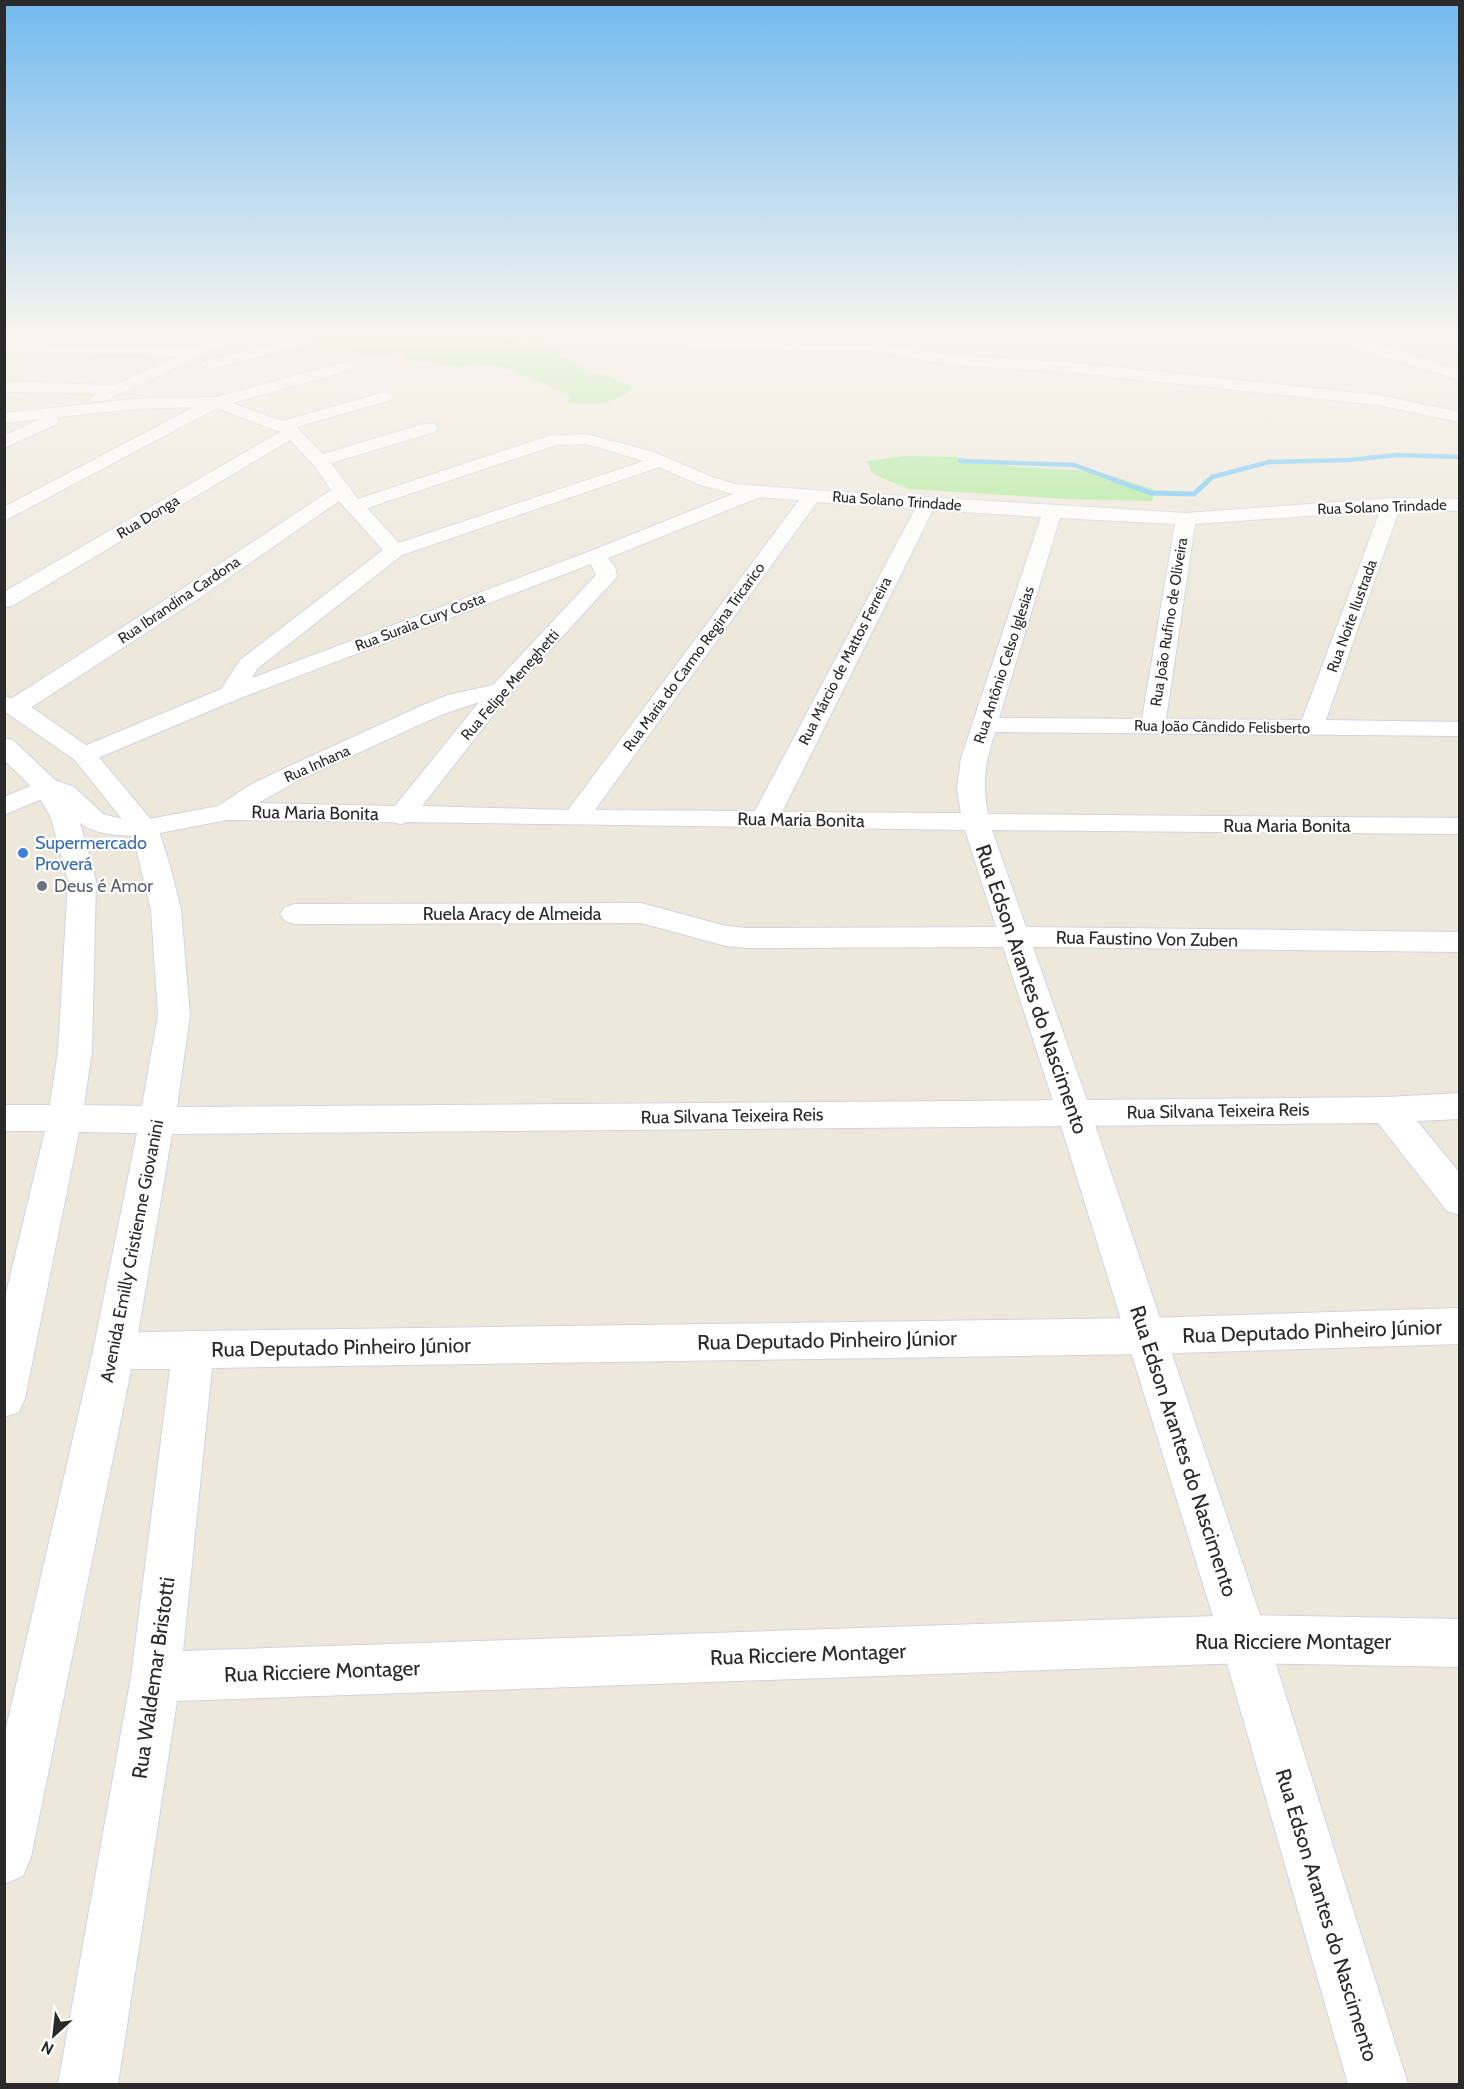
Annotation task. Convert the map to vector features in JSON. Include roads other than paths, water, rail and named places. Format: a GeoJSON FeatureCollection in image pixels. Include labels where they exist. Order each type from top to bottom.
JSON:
{"type":"FeatureCollection","features":[{"type":"Feature","properties":{"kind":"street"},"geometry":{"type":"LineString","coordinates":[[4,443],[32,429]]}},
{"type":"Feature","properties":{"kind":"street"},"geometry":{"type":"LineString","coordinates":[[4,515],[162,429]]}},
{"type":"Feature","properties":{"kind":"street","name":"Rua Donga"},"geometry":{"type":"LineString","coordinates":[[4,601],[15,588],[285,429]]}},
{"type":"Feature","properties":{"kind":"street"},"geometry":{"type":"LineString","coordinates":[[287,429],[320,461],[348,498],[395,551]]}},
{"type":"Feature","properties":{"kind":"street"},"geometry":{"type":"LineString","coordinates":[[320,461],[424,429]]}},
{"type":"Feature","properties":{"kind":"street","name":"Rua Solano Trindade"},"geometry":{"type":"LineString","coordinates":[[348,498],[562,438],[594,441],[661,461],[717,485],[756,492],[1053,511],[1126,518],[1186,519],[1392,504],[1460,505]]}},
{"type":"Feature","properties":{"kind":"street"},"geometry":{"type":"LineString","coordinates":[[230,694],[248,665],[395,551],[661,461]]}},
{"type":"Feature","properties":{"kind":"street","name":"Rua Suraia Cury Costa"},"geometry":{"type":"LineString","coordinates":[[84,754],[230,694],[595,556],[756,492]]}},
{"type":"Feature","properties":{"kind":"street","name":"Rua Maria do Carmo Regina Tricarico"},"geometry":{"type":"LineString","coordinates":[[576,818],[812,496]]}},
{"type":"Feature","properties":{"kind":"street","name":"Rua Ibrandina Cardona"},"geometry":{"type":"LineString","coordinates":[[10,705],[348,498]]}},
{"type":"Feature","properties":{"kind":"street","name":"Rua Márcio de Mattos Ferreira"},"geometry":{"type":"LineString","coordinates":[[764,820],[927,503]]}},
{"type":"Feature","properties":{"kind":"street","name":"Rua Noite Ilustrada"},"geometry":{"type":"LineString","coordinates":[[1311,729],[1392,504]]}},
{"type":"Feature","properties":{"kind":"street","name":"Rua Antônio Celso Iglesias"},"geometry":{"type":"LineString","coordinates":[[976,822],[970,789],[974,758],[1053,511]]}},
{"type":"Feature","properties":{"kind":"street","name":"Rua João Rufino de Oliveira"},"geometry":{"type":"LineString","coordinates":[[1153,725],[1186,519]]}},
{"type":"Feature","properties":{"kind":"street","name":"Rua Felipe Meneghetti"},"geometry":{"type":"LineString","coordinates":[[401,816],[501,690],[607,576],[605,567],[595,556]]}},
{"type":"Feature","properties":{"kind":"street","name":"Rua Inhana"},"geometry":{"type":"LineString","coordinates":[[227,812],[259,791],[292,774],[456,700],[501,690]]}},
{"type":"Feature","properties":{"kind":"street","name":"Avenida Emilly Cristienne Giovanini"},"geometry":{"type":"LineString","coordinates":[[4,1857],[114,1351],[174,1015],[166,910],[157,869],[144,828],[84,754],[10,705]]}},
{"type":"Feature","properties":{"kind":"street","name":"Rua Inhana"},"geometry":{"type":"LineString","coordinates":[[410,722],[461,717],[479,718]]}},
{"type":"Feature","properties":{"kind":"street","name":"Rua João Cândido Felisberto"},"geometry":{"type":"LineString","coordinates":[[984,725],[1460,729]]}},
{"type":"Feature","properties":{"kind":"street"},"geometry":{"type":"LineString","coordinates":[[4,745],[47,787],[65,818],[82,881],[75,1051],[65,1118],[4,1398]]}},
{"type":"Feature","properties":{"kind":"street"},"geometry":{"type":"LineString","coordinates":[[4,807],[47,787]]}},
{"type":"Feature","properties":{"kind":"street","name":"Rua Maria Bonita"},"geometry":{"type":"LineString","coordinates":[[47,787],[67,794],[97,822],[144,828],[227,812],[265,811],[401,816],[1460,826]]}},
{"type":"Feature","properties":{"kind":"street","name":"Rua Edson Arantes do Nascimento"},"geometry":{"type":"LineString","coordinates":[[976,822],[1074,1113],[1244,1639],[1378,2085]]}},
{"type":"Feature","properties":{"kind":"street","name":"Ruela Aracy de Almeida"},"geometry":{"type":"LineString","coordinates":[[295,914],[641,913],[726,936]]}},
{"type":"Feature","properties":{"kind":"street","name":"Rua Faustino Von Zuben"},"geometry":{"type":"LineString","coordinates":[[726,936],[747,938],[1016,937],[1460,942]]}},
{"type":"Feature","properties":{"kind":"street","name":"Rua Silvana Teixeira Reis"},"geometry":{"type":"LineString","coordinates":[[5,1120],[65,1118],[156,1121],[1387,1110],[1460,1106]]}},
{"type":"Feature","properties":{"kind":"street"},"geometry":{"type":"LineString","coordinates":[[1387,1110],[1460,1200]]}},
{"type":"Feature","properties":{"kind":"street","name":"Rua Deputado Pinheiro Júnior"},"geometry":{"type":"LineString","coordinates":[[194,1349],[1147,1336],[1460,1326]]}},
{"type":"Feature","properties":{"kind":"street"},"geometry":{"type":"LineString","coordinates":[[114,1351],[194,1349]]}},
{"type":"Feature","properties":{"kind":"street","name":"Rua Waldemar Bristotti"},"geometry":{"type":"LineString","coordinates":[[88,2085],[156,1677],[194,1349]]}},
{"type":"Feature","properties":{"kind":"street","name":"Rua Ricciere Montager"},"geometry":{"type":"LineString","coordinates":[[156,1677],[1244,1639],[1460,1643]]}},
{"type":"Feature","properties":{"kind":"waterway"},"geometry":{"type":"LineString","coordinates":[[1209,480],[1212,477],[1269,462],[1349,460],[1397,455],[1460,457]]}},
{"type":"Feature","properties":{"kind":"waterway"},"geometry":{"type":"LineString","coordinates":[[960,461],[1074,465],[1118,481]]}},
{"type":"Feature","properties":{"kind":"waterway"},"geometry":{"type":"LineString","coordinates":[[1114,480],[1151,493],[1194,494],[1209,480]]}},
{"type":"Feature","properties":{"kind":"place","name":"Supermercado Proverá"},"geometry":{"type":"Point","coordinates":[23,853]}},
{"type":"Feature","properties":{"kind":"place","name":"Deus é Amor"},"geometry":{"type":"Point","coordinates":[42,886]}}]}
